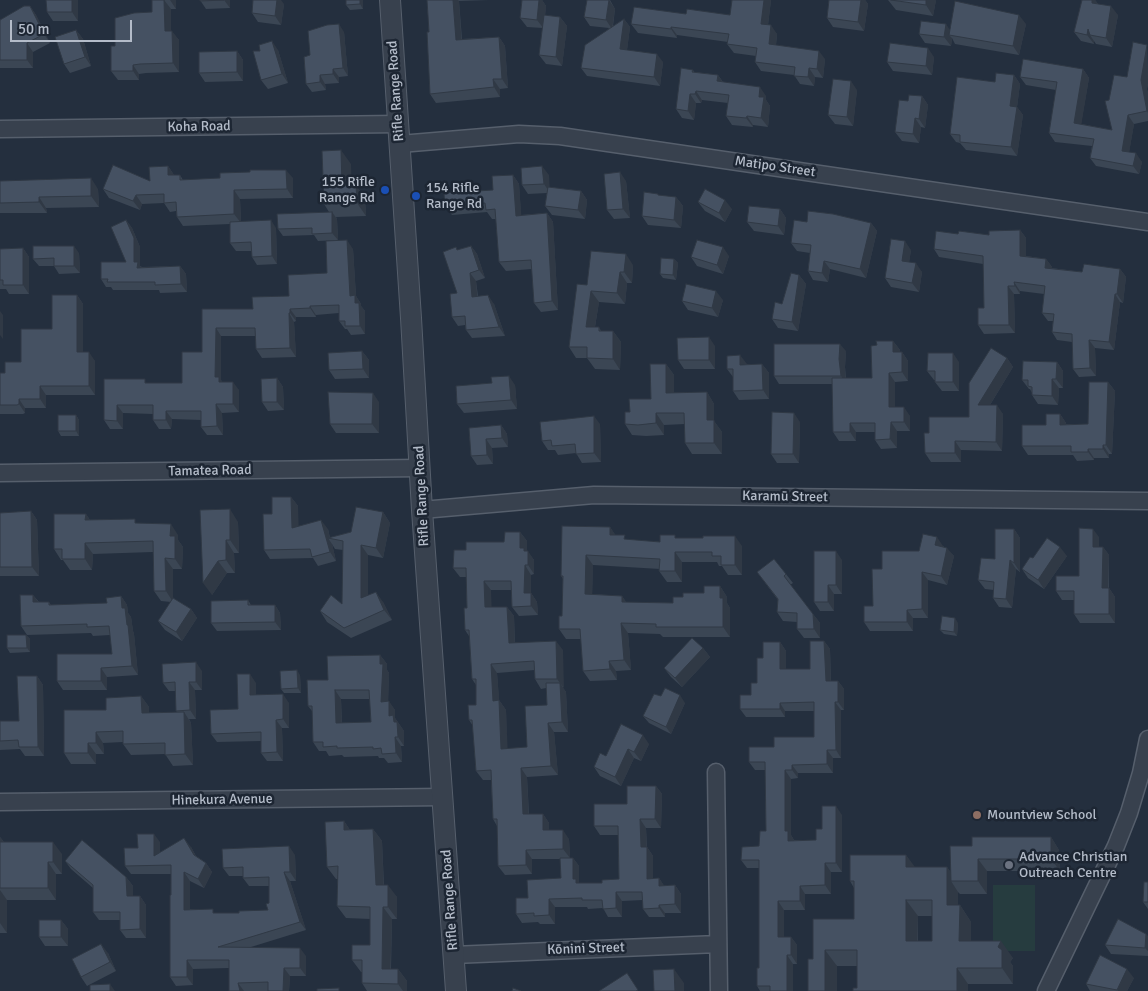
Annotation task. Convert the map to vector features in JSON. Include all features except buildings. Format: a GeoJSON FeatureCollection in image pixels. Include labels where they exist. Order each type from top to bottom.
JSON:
{"type":"FeatureCollection","features":[{"type":"Feature","properties":{"kind":"street","name":"Rifle Range Road"},"geometry":{"type":"LineString","coordinates":[[390,0],[422,510],[456,991]]}},
{"type":"Feature","properties":{"kind":"street","name":"Koha Road"},"geometry":{"type":"LineString","coordinates":[[0,129],[398,124]]}},
{"type":"Feature","properties":{"kind":"street","name":"Matipo Street"},"geometry":{"type":"LineString","coordinates":[[400,144],[519,134],[560,136],[1148,222]]}},
{"type":"Feature","properties":{"kind":"street","name":"Tamatea Road"},"geometry":{"type":"LineString","coordinates":[[0,473],[420,468]]}},
{"type":"Feature","properties":{"kind":"street","name":"Karamū Street"},"geometry":{"type":"LineString","coordinates":[[422,510],[594,495],[1148,500]]}},
{"type":"Feature","properties":{"kind":"street"},"geometry":{"type":"LineString","coordinates":[[1046,991],[1116,846],[1139,781],[1148,739]]}},
{"type":"Feature","properties":{"kind":"street"},"geometry":{"type":"LineString","coordinates":[[716,772],[719,991]]}},
{"type":"Feature","properties":{"kind":"street","name":"Hinekura Avenue"},"geometry":{"type":"LineString","coordinates":[[0,802],[443,797]]}},
{"type":"Feature","properties":{"kind":"street","name":"Kōnini Street"},"geometry":{"type":"LineString","coordinates":[[453,955],[718,944]]}},
{"type":"Feature","properties":{"kind":"green space"},"geometry":{"type":"Polygon","coordinates":[[[993,885],[1035,885],[1035,951],[993,951],[993,885]]]}},
{"type":"Feature","properties":{"kind":"place","name":"155 Rifle Range Rd"},"geometry":{"type":"Point","coordinates":[385,190]}},
{"type":"Feature","properties":{"kind":"place","name":"154 Rifle Range Rd"},"geometry":{"type":"Point","coordinates":[416,196]}},
{"type":"Feature","properties":{"kind":"place","name":"Mountview School"},"geometry":{"type":"Point","coordinates":[977,815]}},
{"type":"Feature","properties":{"kind":"place","name":"Advance Christian Outreach Centre"},"geometry":{"type":"Point","coordinates":[1009,865]}}]}
